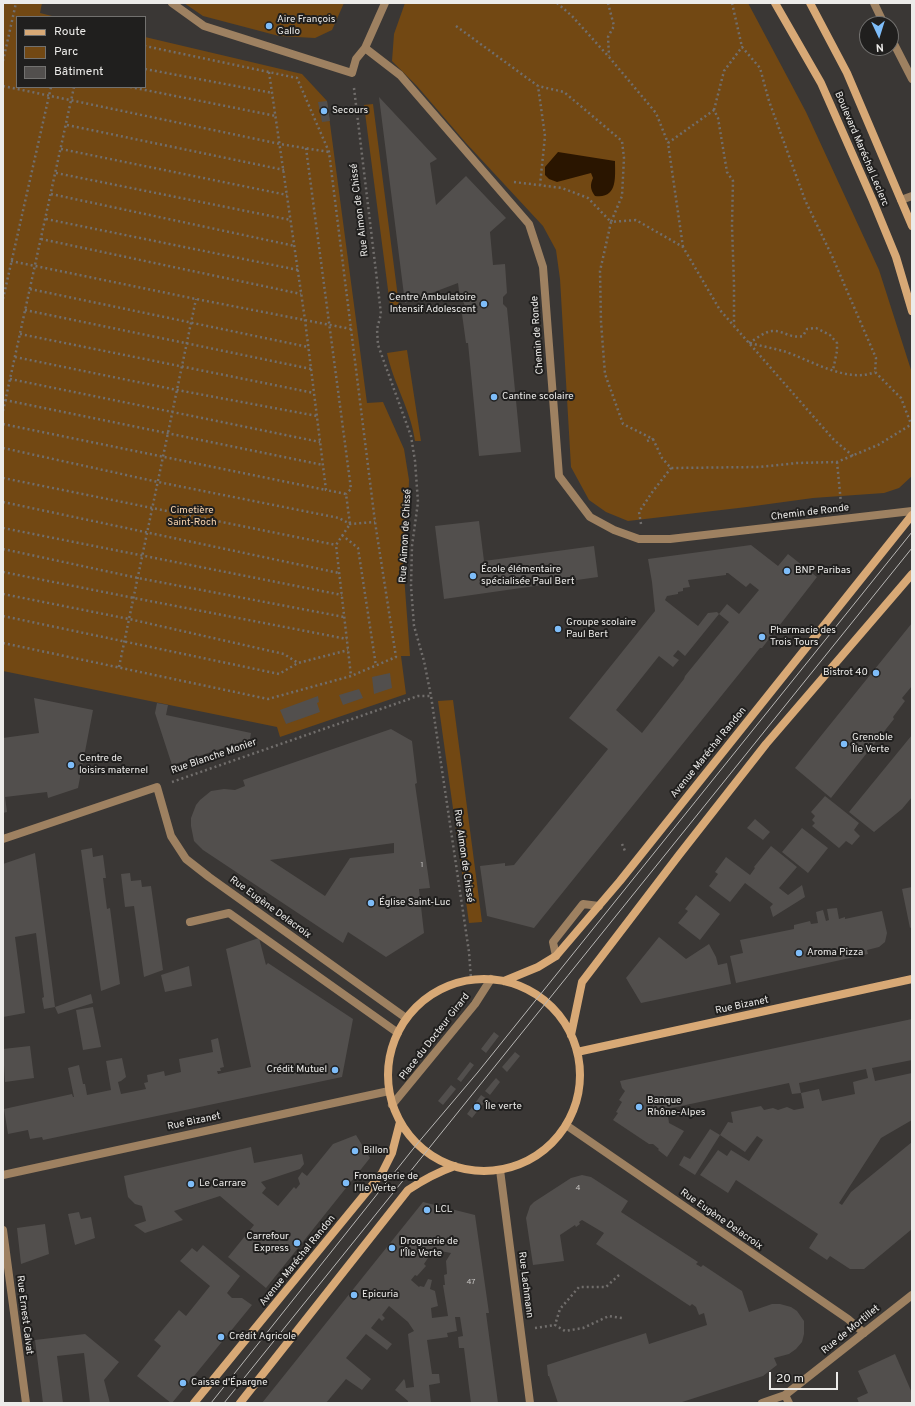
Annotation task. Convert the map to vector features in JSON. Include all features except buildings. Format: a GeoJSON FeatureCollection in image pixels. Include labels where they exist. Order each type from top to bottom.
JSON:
{"type":"FeatureCollection","features":[{"type":"Feature","properties":{"kind":"street"},"geometry":{"type":"LineString","coordinates":[[172,3],[204,26],[352,73],[356,59],[365,48],[384,3]]}},
{"type":"Feature","properties":{"kind":"street","name":"Boulevard Maréchal Leclerc"},"geometry":{"type":"LineString","coordinates":[[774,3],[821,83],[896,257],[912,310]]}},
{"type":"Feature","properties":{"kind":"street","name":"Boulevard Maréchal Leclerc"},"geometry":{"type":"LineString","coordinates":[[810,3],[847,73],[912,226]]}},
{"type":"Feature","properties":{"kind":"street"},"geometry":{"type":"LineString","coordinates":[[874,3],[880,16]]}},
{"type":"Feature","properties":{"kind":"street","name":"Chemin de Ronde"},"geometry":{"type":"LineString","coordinates":[[365,48],[400,75],[528,224],[543,266],[559,476],[590,517],[614,530],[639,539],[670,539],[912,511]]}},
{"type":"Feature","properties":{"kind":"street"},"geometry":{"type":"LineString","coordinates":[[899,54],[912,79]]}},
{"type":"Feature","properties":{"kind":"street"},"geometry":{"type":"LineString","coordinates":[[902,200],[912,196]]}},
{"type":"Feature","properties":{"kind":"street"},"geometry":{"type":"LineString","coordinates":[[904,281],[912,290]]}},
{"type":"Feature","properties":{"kind":"street","name":"Avenue Maréchal Randon"},"geometry":{"type":"LineString","coordinates":[[504,981],[538,967],[556,956],[599,906],[912,515]]}},
{"type":"Feature","properties":{"kind":"street"},"geometry":{"type":"LineString","coordinates":[[571,1035],[582,982],[678,854],[766,744],[912,574]]}},
{"type":"Feature","properties":{"kind":"street"},"geometry":{"type":"LineString","coordinates":[[3,839],[157,787]]}},
{"type":"Feature","properties":{"kind":"street","name":"Rue Eugène Delacroix"},"geometry":{"type":"LineString","coordinates":[[157,787],[171,836],[186,859],[406,1018]]}},
{"type":"Feature","properties":{"kind":"street"},"geometry":{"type":"LineString","coordinates":[[556,956],[553,942],[583,904],[599,906]]}},
{"type":"Feature","properties":{"kind":"street"},"geometry":{"type":"LineString","coordinates":[[190,922],[229,914],[398,1033]]}},
{"type":"Feature","properties":{"kind":"street","name":"Place du Docteur Girard"},"geometry":{"type":"LineString","coordinates":[[392,1105],[474,1004],[491,979]]}},
{"type":"Feature","properties":{"kind":"street","name":"Place du Docteur Girard"},"geometry":{"type":"LineString","coordinates":[[491,979],[504,981],[528,990],[547,1002],[571,1035],[577,1052],[580,1071],[579,1090],[574,1108],[566,1125],[547,1146],[524,1162],[500,1170],[476,1170],[455,1166],[427,1152],[417,1144],[400,1122],[392,1105],[389,1091],[388,1065],[394,1040],[406,1018],[422,1001],[442,988],[472,980],[491,979]]}},
{"type":"Feature","properties":{"kind":"street","name":"Rue Bizanet"},"geometry":{"type":"LineString","coordinates":[[577,1052],[912,979]]}},
{"type":"Feature","properties":{"kind":"street","name":"Rue Bizanet"},"geometry":{"type":"LineString","coordinates":[[3,1175],[389,1091]]}},
{"type":"Feature","properties":{"kind":"street","name":"Avenue Maréchal Randon"},"geometry":{"type":"LineString","coordinates":[[194,1403],[382,1173],[392,1153],[400,1122]]}},
{"type":"Feature","properties":{"kind":"street","name":"Rue Eugène Delacroix"},"geometry":{"type":"LineString","coordinates":[[566,1125],[848,1319],[864,1333]]}},
{"type":"Feature","properties":{"kind":"street"},"geometry":{"type":"LineString","coordinates":[[240,1403],[408,1190],[427,1178],[455,1166]]}},
{"type":"Feature","properties":{"kind":"street","name":"Rue Lachmann"},"geometry":{"type":"LineString","coordinates":[[500,1170],[530,1403]]}},
{"type":"Feature","properties":{"kind":"street","name":"Rue Ernest Calvat"},"geometry":{"type":"LineString","coordinates":[[3,1230],[26,1403]]}},
{"type":"Feature","properties":{"kind":"street","name":"Rue de Mortillet"},"geometry":{"type":"LineString","coordinates":[[762,1403],[787,1399],[864,1333],[912,1295]]}},
{"type":"Feature","properties":{"kind":"path"},"geometry":{"type":"LineString","coordinates":[[3,61],[16,3]]}},
{"type":"Feature","properties":{"kind":"path"},"geometry":{"type":"LineString","coordinates":[[557,3],[572,16],[610,57],[656,113],[668,143],[683,247],[720,310],[834,440],[853,456]]}},
{"type":"Feature","properties":{"kind":"path"},"geometry":{"type":"LineString","coordinates":[[608,3],[614,26],[608,37],[610,57]]}},
{"type":"Feature","properties":{"kind":"path"},"geometry":{"type":"LineString","coordinates":[[456,26],[538,86],[564,92],[622,141],[624,158],[622,196],[611,222],[600,271],[601,322],[605,374],[623,424],[653,439],[662,458],[672,468],[760,467],[837,462],[878,445],[912,424],[901,398],[875,372],[876,358],[832,256],[805,200],[769,101],[760,68],[742,47],[732,3]]}},
{"type":"Feature","properties":{"kind":"path"},"geometry":{"type":"LineString","coordinates":[[3,643],[268,699],[351,676],[396,657],[375,522],[329,152],[297,78],[146,46]]}},
{"type":"Feature","properties":{"kind":"path"},"geometry":{"type":"LineString","coordinates":[[668,143],[714,110],[724,70],[742,47]]}},
{"type":"Feature","properties":{"kind":"path"},"geometry":{"type":"LineString","coordinates":[[146,69],[272,93]]}},
{"type":"Feature","properties":{"kind":"path"},"geometry":{"type":"LineString","coordinates":[[269,72],[305,320],[326,490]]}},
{"type":"Feature","properties":{"kind":"path","name":"Rue Aimon de Chissé"},"geometry":{"type":"LineString","coordinates":[[352,73],[381,314],[377,329],[378,345],[411,436],[416,461],[418,502],[412,546],[411,586],[414,626],[424,661],[431,696],[472,980]]}},
{"type":"Feature","properties":{"kind":"path"},"geometry":{"type":"LineString","coordinates":[[3,86],[280,144],[329,152]]}},
{"type":"Feature","properties":{"kind":"path"},"geometry":{"type":"LineString","coordinates":[[538,86],[545,136],[540,185]]}},
{"type":"Feature","properties":{"kind":"path"},"geometry":{"type":"LineString","coordinates":[[3,299],[51,88]]}},
{"type":"Feature","properties":{"kind":"path"},"geometry":{"type":"LineString","coordinates":[[3,411],[74,88]]}},
{"type":"Feature","properties":{"kind":"path"},"geometry":{"type":"LineString","coordinates":[[135,88],[276,116]]}},
{"type":"Feature","properties":{"kind":"path"},"geometry":{"type":"LineString","coordinates":[[714,110],[718,118],[728,172],[733,181],[732,226],[734,325]]}},
{"type":"Feature","properties":{"kind":"path"},"geometry":{"type":"LineString","coordinates":[[66,125],[284,170]]}},
{"type":"Feature","properties":{"kind":"path"},"geometry":{"type":"LineString","coordinates":[[306,148],[351,489],[346,494]]}},
{"type":"Feature","properties":{"kind":"path"},"geometry":{"type":"LineString","coordinates":[[61,149],[287,195]]}},
{"type":"Feature","properties":{"kind":"path"},"geometry":{"type":"LineString","coordinates":[[56,173],[291,220]]}},
{"type":"Feature","properties":{"kind":"path"},"geometry":{"type":"LineString","coordinates":[[496,187],[510,182],[562,188],[588,198],[611,222]]}},
{"type":"Feature","properties":{"kind":"path"},"geometry":{"type":"LineString","coordinates":[[51,194],[294,246]]}},
{"type":"Feature","properties":{"kind":"path"},"geometry":{"type":"LineString","coordinates":[[46,219],[298,270]]}},
{"type":"Feature","properties":{"kind":"path"},"geometry":{"type":"LineString","coordinates":[[611,222],[636,220],[683,247]]}},
{"type":"Feature","properties":{"kind":"path"},"geometry":{"type":"LineString","coordinates":[[41,239],[301,294]]}},
{"type":"Feature","properties":{"kind":"path"},"geometry":{"type":"LineString","coordinates":[[12,261],[351,329]]}},
{"type":"Feature","properties":{"kind":"path"},"geometry":{"type":"LineString","coordinates":[[30,289],[308,347]]}},
{"type":"Feature","properties":{"kind":"path"},"geometry":{"type":"LineString","coordinates":[[119,667],[196,299]]}},
{"type":"Feature","properties":{"kind":"path"},"geometry":{"type":"LineString","coordinates":[[26,310],[311,369]]}},
{"type":"Feature","properties":{"kind":"path"},"geometry":{"type":"LineString","coordinates":[[749,343],[768,332],[780,332],[795,338],[803,336],[807,329],[816,328],[830,335],[837,343],[833,370]]}},
{"type":"Feature","properties":{"kind":"path"},"geometry":{"type":"LineString","coordinates":[[20,334],[314,393]]}},
{"type":"Feature","properties":{"kind":"path"},"geometry":{"type":"LineString","coordinates":[[749,343],[783,351],[833,370],[856,375],[867,375],[875,372]]}},
{"type":"Feature","properties":{"kind":"path"},"geometry":{"type":"LineString","coordinates":[[15,357],[177,390],[317,416]]}},
{"type":"Feature","properties":{"kind":"path"},"geometry":{"type":"LineString","coordinates":[[10,380],[320,442]]}},
{"type":"Feature","properties":{"kind":"path"},"geometry":{"type":"LineString","coordinates":[[5,400],[323,465]]}},
{"type":"Feature","properties":{"kind":"path"},"geometry":{"type":"LineString","coordinates":[[3,424],[163,458],[346,494]]}},
{"type":"Feature","properties":{"kind":"path"},"geometry":{"type":"LineString","coordinates":[[647,442],[653,439]]}},
{"type":"Feature","properties":{"kind":"path"},"geometry":{"type":"LineString","coordinates":[[3,448],[158,482],[339,518],[350,524],[375,522]]}},
{"type":"Feature","properties":{"kind":"path"},"geometry":{"type":"LineString","coordinates":[[837,462],[842,520]]}},
{"type":"Feature","properties":{"kind":"path"},"geometry":{"type":"LineString","coordinates":[[639,539],[641,521],[639,512],[653,491],[672,468]]}},
{"type":"Feature","properties":{"kind":"path"},"geometry":{"type":"LineString","coordinates":[[3,478],[336,545]]}},
{"type":"Feature","properties":{"kind":"path"},"geometry":{"type":"LineString","coordinates":[[346,494],[350,524],[336,545],[351,676]]}},
{"type":"Feature","properties":{"kind":"path"},"geometry":{"type":"LineString","coordinates":[[3,502],[339,573]]}},
{"type":"Feature","properties":{"kind":"path"},"geometry":{"type":"LineString","coordinates":[[3,528],[342,595]]}},
{"type":"Feature","properties":{"kind":"path"},"geometry":{"type":"LineString","coordinates":[[342,535],[358,548],[376,666]]}},
{"type":"Feature","properties":{"kind":"path"},"geometry":{"type":"LineString","coordinates":[[3,549],[138,578],[344,617]]}},
{"type":"Feature","properties":{"kind":"path"},"geometry":{"type":"LineString","coordinates":[[3,572],[347,639]]}},
{"type":"Feature","properties":{"kind":"path"},"geometry":{"type":"LineString","coordinates":[[3,594],[129,619],[284,654],[298,663]]}},
{"type":"Feature","properties":{"kind":"path"},"geometry":{"type":"LineString","coordinates":[[3,616],[278,674],[298,663],[348,650]]}},
{"type":"Feature","properties":{"kind":"path","name":"Rue Blanche Monier"},"geometry":{"type":"LineString","coordinates":[[157,787],[418,696],[431,696]]}},
{"type":"Feature","properties":{"kind":"path"},"geometry":{"type":"LineString","coordinates":[[555,1325],[560,1309],[579,1287],[606,1287],[619,1275]]}},
{"type":"Feature","properties":{"kind":"path"},"geometry":{"type":"LineString","coordinates":[[542,1327],[555,1325],[565,1331],[583,1328],[609,1316],[622,1318]]}},
{"type":"Feature","properties":{"kind":"green space","name":"Cimetière Saint-Roch"},"geometry":{"type":"Polygon","coordinates":[[[3,3],[42,3],[40,13],[52,16],[16,16],[16,88],[146,88],[146,37],[302,74],[327,101],[367,403],[383,402],[404,449],[409,480],[408,511],[403,562],[410,656],[401,656],[406,694],[280,737],[277,727],[3,671],[3,3]]]}},
{"type":"Feature","properties":{"kind":"green space","name":"Aire François Gallo"},"geometry":{"type":"Polygon","coordinates":[[[184,3],[344,3],[332,30],[315,38],[279,36],[203,16],[184,3]]]}},
{"type":"Feature","properties":{"kind":"green space"},"geometry":{"type":"Polygon","coordinates":[[[405,3],[748,3],[806,112],[879,270],[912,373],[912,476],[899,488],[884,493],[813,498],[628,521],[606,512],[589,500],[571,467],[560,279],[556,250],[543,226],[466,143],[417,86],[392,61],[394,34],[405,3]]]}},
{"type":"Feature","properties":{"kind":"green space"},"geometry":{"type":"Polygon","coordinates":[[[373,104],[400,313],[391,313],[364,105],[373,104]]]}},
{"type":"Feature","properties":{"kind":"green space"},"geometry":{"type":"Polygon","coordinates":[[[407,350],[421,441],[415,441],[410,418],[393,375],[387,353],[407,350]]]}},
{"type":"Feature","properties":{"kind":"green space"},"geometry":{"type":"Polygon","coordinates":[[[453,700],[482,922],[469,923],[438,701],[453,700]]]}},
{"type":"Feature","properties":{"kind":"shaded area"},"geometry":{"type":"Polygon","coordinates":[[[558,152],[615,161],[614,186],[608,194],[595,196],[591,187],[593,178],[591,173],[557,182],[549,179],[545,175],[545,167],[558,152]]]}},
{"type":"Feature","properties":{"kind":"tram line"},"geometry":{"type":"LineString","coordinates":[[211,1403],[417,1144],[478,1072],[912,532]]}},
{"type":"Feature","properties":{"kind":"tram line"},"geometry":{"type":"LineString","coordinates":[[224,1403],[912,548]]}},
{"type":"Feature","properties":{"kind":"place","name":"Aire François Gallo"},"geometry":{"type":"Point","coordinates":[269,26]}},
{"type":"Feature","properties":{"kind":"place","name":"Secours"},"geometry":{"type":"Point","coordinates":[324,111]}},
{"type":"Feature","properties":{"kind":"place","name":"Centre Ambulatoire Intensif Adolescent"},"geometry":{"type":"Point","coordinates":[484,304]}},
{"type":"Feature","properties":{"kind":"place","name":"Cantine scolaire"},"geometry":{"type":"Point","coordinates":[494,397]}},
{"type":"Feature","properties":{"kind":"place","name":"BNP Paribas"},"geometry":{"type":"Point","coordinates":[787,571]}},
{"type":"Feature","properties":{"kind":"place","name":"École élémentaire spécialisée Paul Bert"},"geometry":{"type":"Point","coordinates":[473,576]}},
{"type":"Feature","properties":{"kind":"place","name":"Groupe scolaire Paul Bert"},"geometry":{"type":"Point","coordinates":[558,629]}},
{"type":"Feature","properties":{"kind":"place","name":"Pharmacie des Trois Tours"},"geometry":{"type":"Point","coordinates":[762,637]}},
{"type":"Feature","properties":{"kind":"place","name":"Bistrot 40"},"geometry":{"type":"Point","coordinates":[876,673]}},
{"type":"Feature","properties":{"kind":"place","name":"Grenoble Île Verte"},"geometry":{"type":"Point","coordinates":[844,744]}},
{"type":"Feature","properties":{"kind":"place","name":"Centre de loisirs maternel"},"geometry":{"type":"Point","coordinates":[71,765]}},
{"type":"Feature","properties":{"kind":"place","name":"Église Saint-Luc"},"geometry":{"type":"Point","coordinates":[371,903]}},
{"type":"Feature","properties":{"kind":"place","name":"Aroma Pizza"},"geometry":{"type":"Point","coordinates":[799,953]}},
{"type":"Feature","properties":{"kind":"place","name":"Crédit Mutuel"},"geometry":{"type":"Point","coordinates":[335,1070]}},
{"type":"Feature","properties":{"kind":"place","name":"Île verte"},"geometry":{"type":"Point","coordinates":[477,1107]}},
{"type":"Feature","properties":{"kind":"place","name":"Banque Rhône-Alpes"},"geometry":{"type":"Point","coordinates":[639,1107]}},
{"type":"Feature","properties":{"kind":"place","name":"Billon"},"geometry":{"type":"Point","coordinates":[355,1151]}},
{"type":"Feature","properties":{"kind":"place","name":"Fromagerie de l'Ile Verte"},"geometry":{"type":"Point","coordinates":[346,1183]}},
{"type":"Feature","properties":{"kind":"place","name":"Le Carrare"},"geometry":{"type":"Point","coordinates":[191,1184]}},
{"type":"Feature","properties":{"kind":"place","name":"LCL"},"geometry":{"type":"Point","coordinates":[427,1210]}},
{"type":"Feature","properties":{"kind":"place","name":"Carrefour Express"},"geometry":{"type":"Point","coordinates":[297,1243]}},
{"type":"Feature","properties":{"kind":"place","name":"Droguerie de l'Île Verte"},"geometry":{"type":"Point","coordinates":[392,1248]}},
{"type":"Feature","properties":{"kind":"place","name":"Epicuria"},"geometry":{"type":"Point","coordinates":[354,1295]}},
{"type":"Feature","properties":{"kind":"place","name":"Crédit Agricole"},"geometry":{"type":"Point","coordinates":[221,1337]}},
{"type":"Feature","properties":{"kind":"place","name":"Caisse d'Épargne"},"geometry":{"type":"Point","coordinates":[183,1383]}}]}
